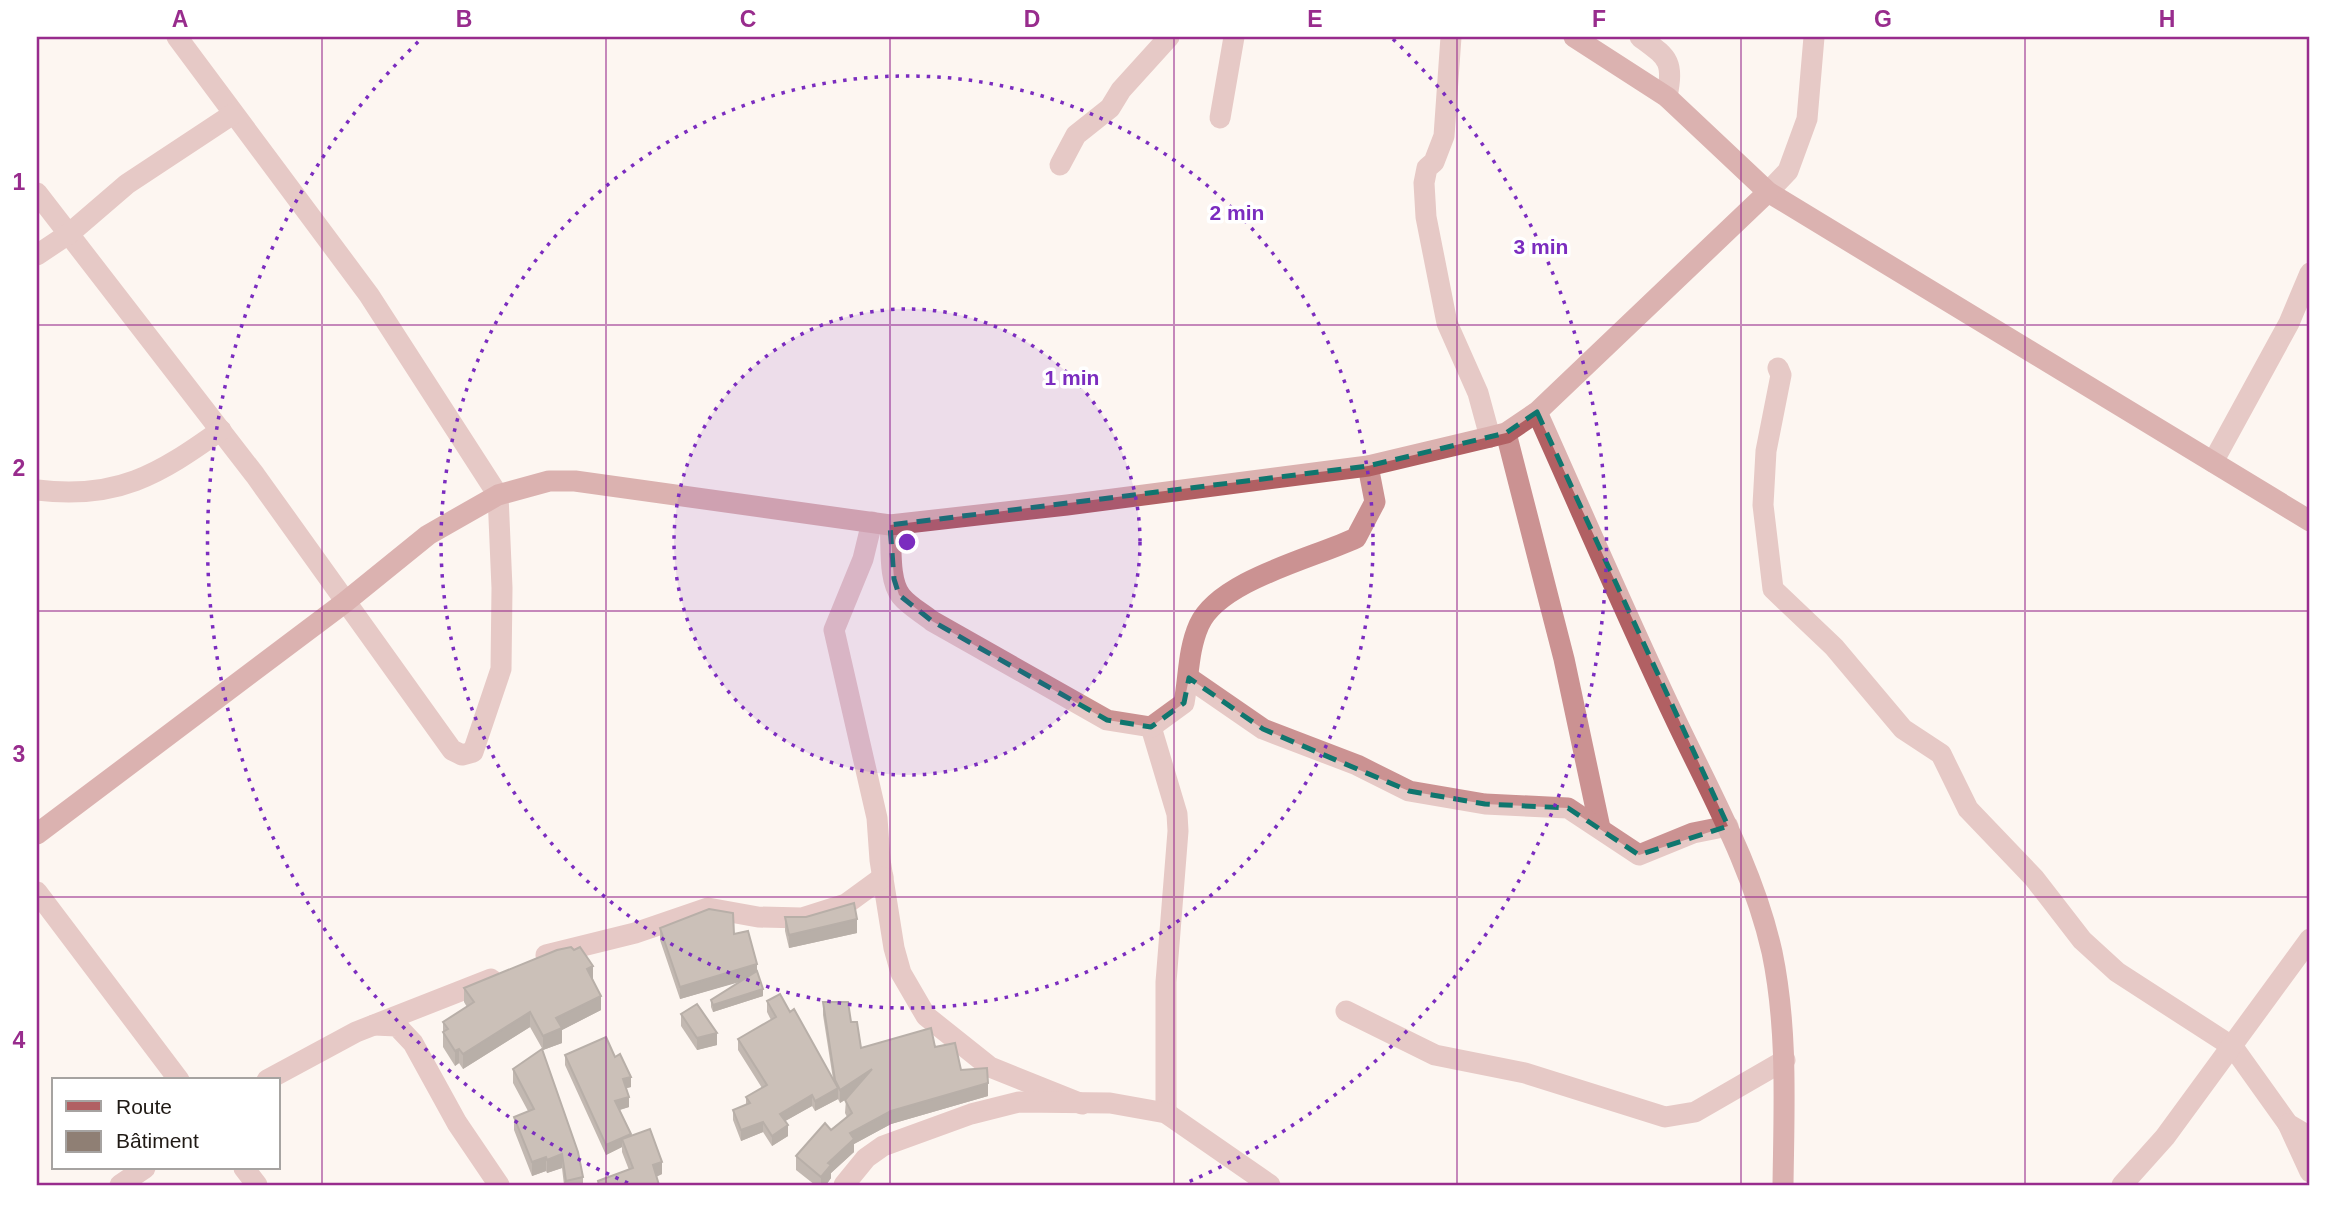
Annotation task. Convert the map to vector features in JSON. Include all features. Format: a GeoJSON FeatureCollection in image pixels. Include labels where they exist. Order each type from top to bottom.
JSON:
{"type":"FeatureCollection","features":[{"type":"Feature","properties":{"kind":"street"},"geometry":{"type":"LineString","coordinates":[[37,193],[221,430],[453,750],[461,755],[473,752],[501,668],[498,495],[369,295],[177,37]]}},
{"type":"Feature","properties":{"kind":"street"},"geometry":{"type":"LineString","coordinates":[[1060,166],[1076,135],[1110,108],[1121,90],[1169,37]]}},
{"type":"Feature","properties":{"kind":"street"},"geometry":{"type":"LineString","coordinates":[[1220,118],[1234,37]]}},
{"type":"Feature","properties":{"kind":"street"},"geometry":{"type":"LineString","coordinates":[[1451,37],[1444,136],[1434,162],[1427,168],[1424,183],[1426,217],[1447,323],[1498,435],[1564,659],[1600,828]]}},
{"type":"Feature","properties":{"kind":"street"},"geometry":{"type":"LineString","coordinates":[[1574,37],[1667,97],[1768,192],[2310,521]]}},
{"type":"Feature","properties":{"kind":"street"},"geometry":{"type":"LineString","coordinates":[[1640,37],[1667,58],[1671,69],[1667,97]]}},
{"type":"Feature","properties":{"kind":"street"},"geometry":{"type":"LineString","coordinates":[[37,834],[344,603],[411,546],[498,495],[549,481],[575,481],[881,523],[1080,504],[1368,466],[1498,435],[1537,412],[1787,171],[1807,119],[1814,37]]}},
{"type":"Feature","properties":{"kind":"street"},"geometry":{"type":"LineString","coordinates":[[37,255],[70,233],[127,184],[233,114]]}},
{"type":"Feature","properties":{"kind":"street"},"geometry":{"type":"LineString","coordinates":[[2213,462],[2289,323],[2310,273]]}},
{"type":"Feature","properties":{"kind":"street"},"geometry":{"type":"LineString","coordinates":[[1778,368],[1781,375],[1766,452],[1763,505],[1773,589],[1833,647],[1903,729],[1941,754],[1968,809],[2034,878],[2082,940],[2117,972],[2233,1046],[2288,1124],[2310,1172]]}},
{"type":"Feature","properties":{"kind":"street"},"geometry":{"type":"LineString","coordinates":[[1537,412],[1665,698],[1728,826],[1753,888],[1771,952],[1785,1060],[1783,1185]]}},
{"type":"Feature","properties":{"kind":"street"},"geometry":{"type":"LineString","coordinates":[[37,490],[84,492],[131,484],[172,465],[221,430]]}},
{"type":"Feature","properties":{"kind":"street"},"geometry":{"type":"LineString","coordinates":[[881,523],[899,595],[932,621],[1107,720],[1151,727],[1184,703],[1189,678],[1189,655],[1200,622],[1223,598],[1254,579],[1356,538],[1375,502],[1368,466]]}},
{"type":"Feature","properties":{"kind":"street"},"geometry":{"type":"LineString","coordinates":[[881,523],[834,629],[877,818],[883,877],[901,974],[926,1016],[990,1067],[1082,1104]]}},
{"type":"Feature","properties":{"kind":"street"},"geometry":{"type":"LineString","coordinates":[[1189,678],[1263,729],[1357,765],[1409,791],[1485,804],[1568,808],[1639,855],[1693,833],[1728,826]]}},
{"type":"Feature","properties":{"kind":"street"},"geometry":{"type":"LineString","coordinates":[[1151,727],[1177,814],[1178,831],[1166,982],[1166,1113]]}},
{"type":"Feature","properties":{"kind":"street"},"geometry":{"type":"LineString","coordinates":[[530,962],[553,952],[635,933],[708,908],[758,917],[802,918],[846,904],[883,877]]}},
{"type":"Feature","properties":{"kind":"street"},"geometry":{"type":"LineString","coordinates":[[37,892],[177,1078]]}},
{"type":"Feature","properties":{"kind":"street"},"geometry":{"type":"LineString","coordinates":[[2122,1185],[2165,1137],[2310,939]]}},
{"type":"Feature","properties":{"kind":"street"},"geometry":{"type":"LineString","coordinates":[[271,1078],[372,1025],[507,972]]}},
{"type":"Feature","properties":{"kind":"street"},"geometry":{"type":"LineString","coordinates":[[1346,1011],[1435,1055],[1525,1073],[1665,1117],[1695,1112],[1785,1060]]}},
{"type":"Feature","properties":{"kind":"street"},"geometry":{"type":"LineString","coordinates":[[372,1025],[397,1026],[413,1043],[457,1123],[499,1185]]}},
{"type":"Feature","properties":{"kind":"street"},"geometry":{"type":"LineString","coordinates":[[844,1185],[866,1158],[883,1146],[971,1114],[1019,1102],[1110,1103],[1166,1113],[1270,1185]]}},
{"type":"Feature","properties":{"kind":"street"},"geometry":{"type":"LineString","coordinates":[[2288,1124],[2310,1138]]}},
{"type":"Feature","properties":{"kind":"street"},"geometry":{"type":"LineString","coordinates":[[120,1185],[142,1170]]}},
{"type":"Feature","properties":{"kind":"street"},"geometry":{"type":"LineString","coordinates":[[246,1170],[257,1185]]}},
{"type":"Feature","properties":{"kind":"highlighted area"},"geometry":{"type":"Polygon","coordinates":[[[1537,412],[1728,826],[1639,855],[1568,808],[1485,804],[1409,791],[1263,729],[1189,678],[1184,703],[1151,727],[1107,720],[932,621],[899,595],[894,579],[890,525],[1368,466],[1506,433],[1537,412]]]}},
{"type":"Feature","properties":{"kind":"building"},"geometry":{"type":"Polygon","coordinates":[[[854,903],[857,919],[789,935],[785,917],[806,917],[854,903]]]}},
{"type":"Feature","properties":{"kind":"building"},"geometry":{"type":"Polygon","coordinates":[[[709,909],[733,913],[734,934],[748,931],[757,964],[680,987],[660,928],[709,909]]]}},
{"type":"Feature","properties":{"kind":"building"},"geometry":{"type":"Polygon","coordinates":[[[571,947],[574,950],[580,947],[593,966],[587,969],[601,996],[556,1018],[562,1028],[543,1036],[530,1012],[463,1054],[459,1049],[455,1051],[443,1032],[448,1029],[443,1022],[474,1002],[464,988],[557,950],[571,947]]]}},
{"type":"Feature","properties":{"kind":"building"},"geometry":{"type":"Polygon","coordinates":[[[757,971],[763,989],[713,1005],[711,1000],[757,971]]]}},
{"type":"Feature","properties":{"kind":"building"},"geometry":{"type":"Polygon","coordinates":[[[780,994],[790,1012],[794,1009],[838,1088],[815,1101],[812,1095],[780,1114],[788,1125],[772,1136],[763,1122],[741,1130],[733,1110],[750,1103],[746,1097],[767,1085],[738,1039],[776,1017],[767,1001],[780,994]]]}},
{"type":"Feature","properties":{"kind":"building"},"geometry":{"type":"Polygon","coordinates":[[[823,1002],[848,1002],[851,1022],[857,1022],[861,1048],[931,1028],[935,1047],[955,1043],[961,1070],[987,1068],[988,1083],[891,1111],[850,1133],[854,1139],[828,1163],[831,1165],[821,1177],[796,1156],[825,1123],[831,1130],[852,1113],[845,1100],[872,1069],[840,1090],[835,1080],[823,1002]]]}},
{"type":"Feature","properties":{"kind":"building"},"geometry":{"type":"Polygon","coordinates":[[[697,1004],[717,1033],[697,1038],[681,1014],[697,1004]]]}},
{"type":"Feature","properties":{"kind":"building"},"geometry":{"type":"Polygon","coordinates":[[[606,1037],[615,1057],[620,1054],[631,1077],[623,1079],[629,1097],[615,1101],[631,1134],[606,1145],[565,1055],[606,1037]]]}},
{"type":"Feature","properties":{"kind":"building"},"geometry":{"type":"Polygon","coordinates":[[[542,1049],[578,1152],[583,1177],[566,1181],[562,1154],[532,1162],[514,1117],[534,1109],[513,1069],[542,1049]]]}},
{"type":"Feature","properties":{"kind":"building"},"geometry":{"type":"Polygon","coordinates":[[[650,1129],[662,1162],[653,1165],[659,1185],[599,1185],[598,1181],[633,1168],[622,1139],[650,1129]]]}}]}
